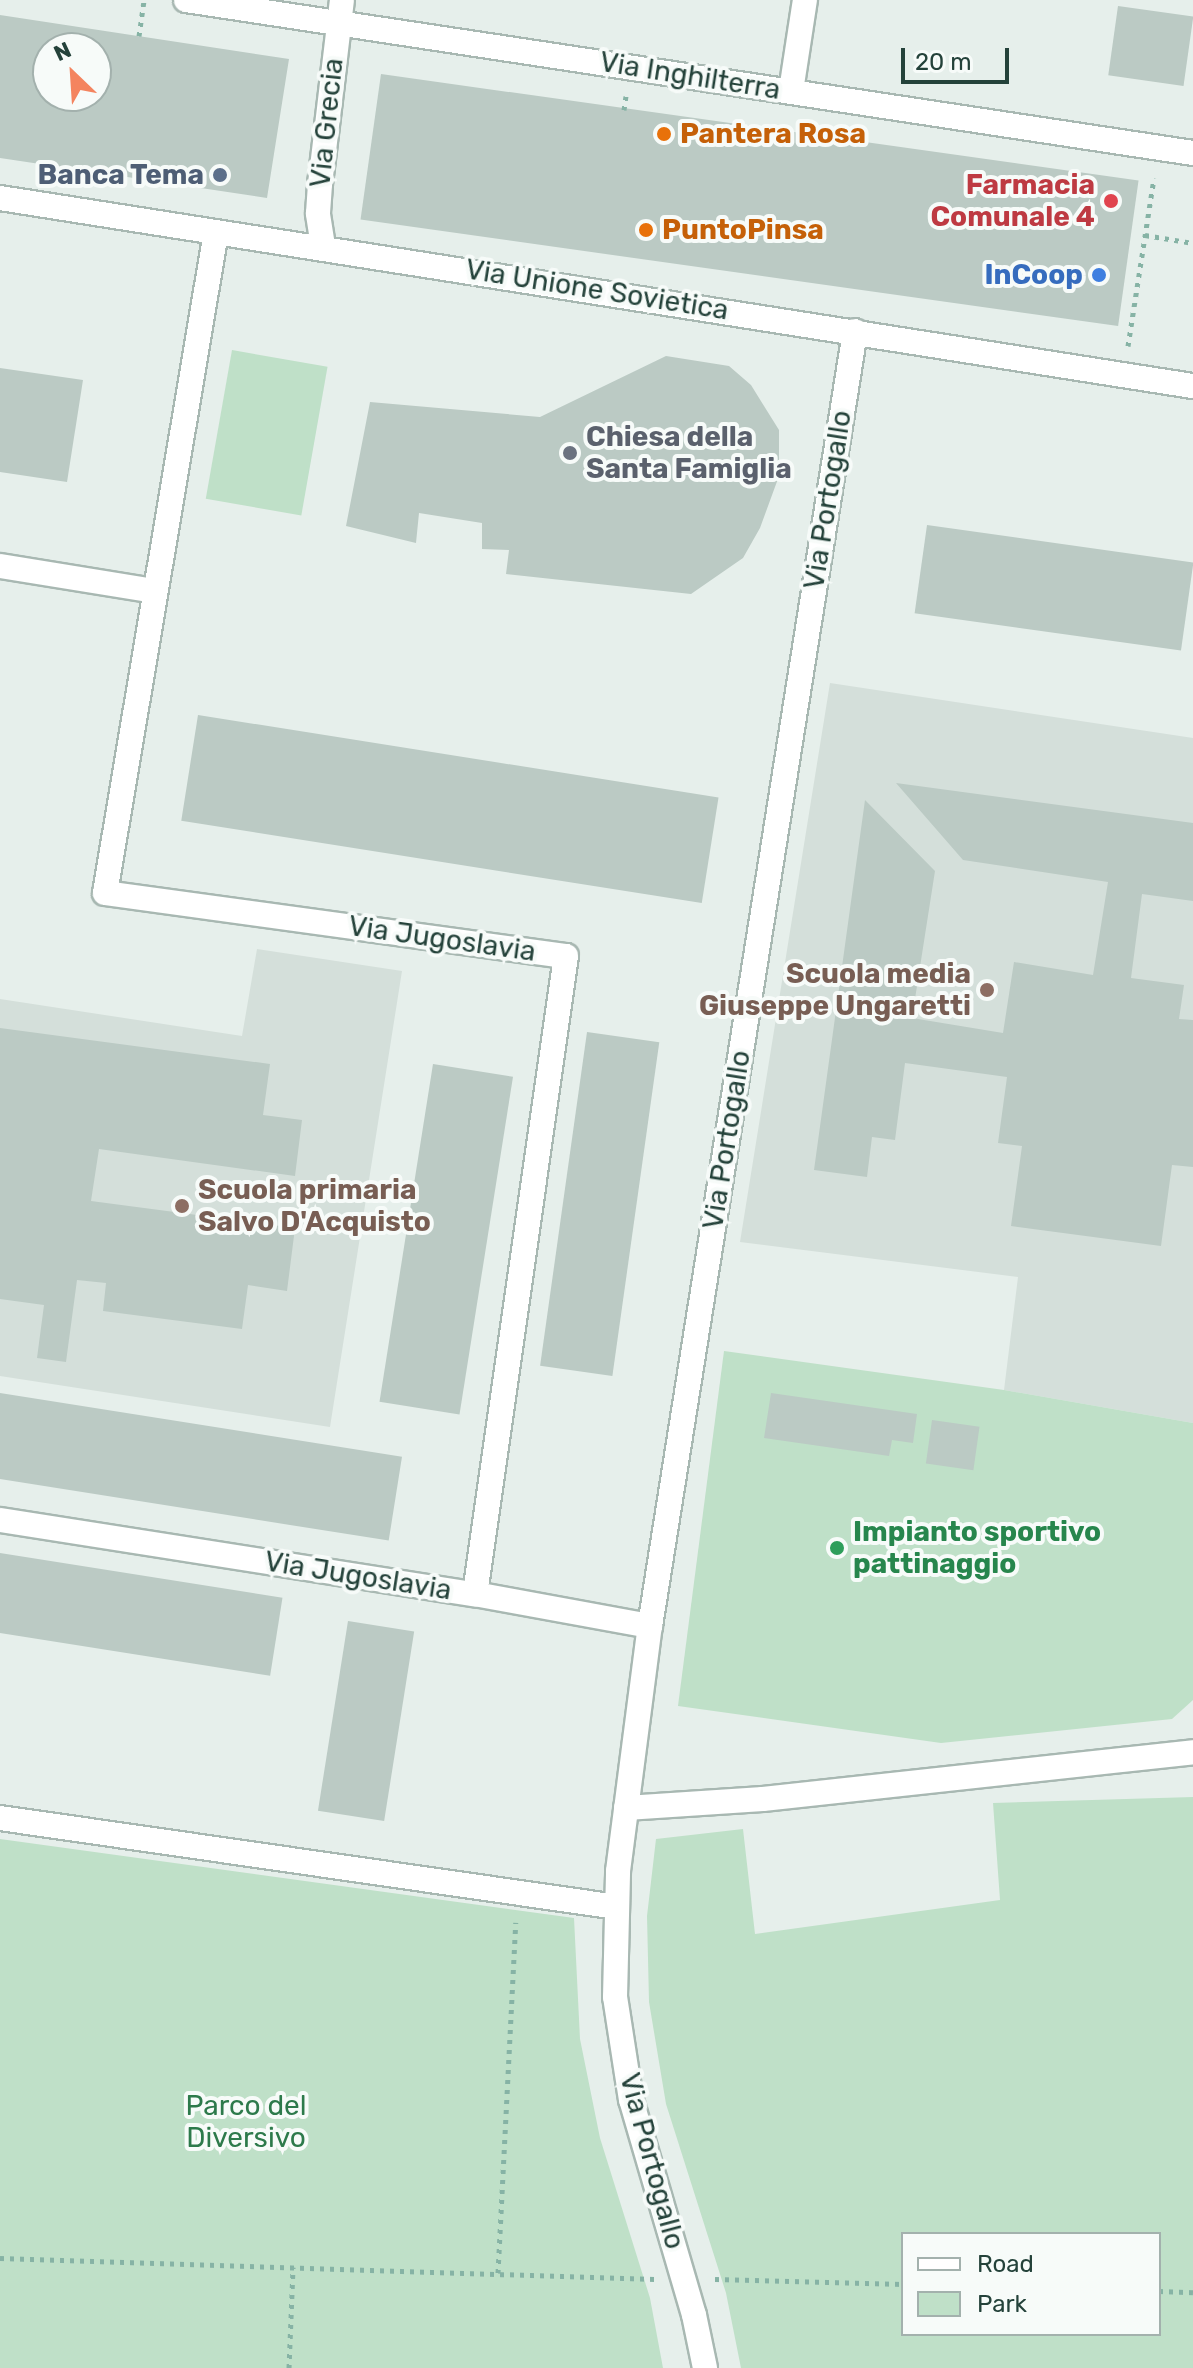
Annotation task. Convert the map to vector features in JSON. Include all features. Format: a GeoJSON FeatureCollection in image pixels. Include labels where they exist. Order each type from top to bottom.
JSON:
{"type":"FeatureCollection","features":[{"type":"Feature","properties":{"kind":"street","name":"Via Inghilterra"},"geometry":{"type":"LineString","coordinates":[[186,0],[340,11],[791,91],[1193,153]]}},
{"type":"Feature","properties":{"kind":"street"},"geometry":{"type":"LineString","coordinates":[[791,91],[805,0]]}},
{"type":"Feature","properties":{"kind":"street","name":"Via Grecia"},"geometry":{"type":"LineString","coordinates":[[323,246],[318,213],[320,184],[340,11]]}},
{"type":"Feature","properties":{"kind":"street","name":"Via Unione Sovietica"},"geometry":{"type":"LineString","coordinates":[[0,198],[323,246],[1193,386]]}},
{"type":"Feature","properties":{"kind":"street","name":"Via Jugoslavia"},"geometry":{"type":"LineString","coordinates":[[0,1520],[475,1594],[566,956],[105,893],[216,232]]}},
{"type":"Feature","properties":{"kind":"street","name":"Via Portogallo"},"geometry":{"type":"LineString","coordinates":[[705,2368],[691,2303],[631,2100],[615,1997],[617,1907],[626,1808],[650,1626],[855,331]]}},
{"type":"Feature","properties":{"kind":"street"},"geometry":{"type":"LineString","coordinates":[[0,566],[155,591]]}},
{"type":"Feature","properties":{"kind":"street"},"geometry":{"type":"LineString","coordinates":[[475,1594],[650,1626]]}},
{"type":"Feature","properties":{"kind":"street"},"geometry":{"type":"LineString","coordinates":[[626,1808],[763,1799],[1193,1752]]}},
{"type":"Feature","properties":{"kind":"street"},"geometry":{"type":"LineString","coordinates":[[0,1818],[617,1907]]}},
{"type":"Feature","properties":{"kind":"path"},"geometry":{"type":"LineString","coordinates":[[139,36],[144,0]]}},
{"type":"Feature","properties":{"kind":"path"},"geometry":{"type":"LineString","coordinates":[[1123,374],[1158,147]]}},
{"type":"Feature","properties":{"kind":"path"},"geometry":{"type":"LineString","coordinates":[[1145,235],[1193,243]]}},
{"type":"Feature","properties":{"kind":"path"},"geometry":{"type":"LineString","coordinates":[[498,2273],[516,1920]]}},
{"type":"Feature","properties":{"kind":"path"},"geometry":{"type":"LineString","coordinates":[[0,2258],[655,2279]]}},
{"type":"Feature","properties":{"kind":"path"},"geometry":{"type":"LineString","coordinates":[[289,2368],[293,2267]]}},
{"type":"Feature","properties":{"kind":"path"},"geometry":{"type":"LineString","coordinates":[[714,2279],[901,2284]]}},
{"type":"Feature","properties":{"kind":"path"},"geometry":{"type":"LineString","coordinates":[[1161,2291],[1193,2292]]}},
{"type":"Feature","properties":{"kind":"shaded area","name":"Scuola media Giuseppe Ungaretti"},"geometry":{"type":"Polygon","coordinates":[[[830,683],[1193,738],[1193,1423],[1004,1390],[1018,1277],[740,1242],[830,683]]]}},
{"type":"Feature","properties":{"kind":"shaded area","name":"Scuola primaria Salvo D'Acquisto"},"geometry":{"type":"Polygon","coordinates":[[[257,949],[402,971],[330,1427],[0,1376],[0,999],[242,1036],[257,949]]]}},
{"type":"Feature","properties":{"kind":"green space"},"geometry":{"type":"Polygon","coordinates":[[[232,350],[328,367],[301,516],[206,499],[232,350]]]}},
{"type":"Feature","properties":{"kind":"green space"},"geometry":{"type":"Polygon","coordinates":[[[724,1351],[1004,1390],[1193,1423],[1193,1700],[1172,1719],[941,1743],[678,1706],[724,1351]]]}},
{"type":"Feature","properties":{"kind":"green space"},"geometry":{"type":"Polygon","coordinates":[[[1193,1797],[1193,2368],[741,2368],[726,2293],[666,2104],[649,2002],[647,1916],[656,1839],[743,1829],[755,1934],[1000,1900],[993,1803],[1193,1797]]]}},
{"type":"Feature","properties":{"kind":"green space","name":"Parco del Diversivo"},"geometry":{"type":"Polygon","coordinates":[[[0,1839],[574,1918],[580,2039],[600,2138],[650,2298],[663,2368],[0,2368],[0,1839]]]}},
{"type":"Feature","properties":{"kind":"building"},"geometry":{"type":"Polygon","coordinates":[[[1118,6],[1193,17],[1184,86],[1108,75],[1118,6]]]}},
{"type":"Feature","properties":{"kind":"building"},"geometry":{"type":"Polygon","coordinates":[[[0,15],[112,32],[32,32],[32,112],[112,112],[112,32],[289,59],[267,198],[0,158],[0,15]]]}},
{"type":"Feature","properties":{"kind":"building"},"geometry":{"type":"Polygon","coordinates":[[[381,74],[1139,180],[1118,326],[361,220],[381,74]]]}},
{"type":"Feature","properties":{"kind":"building","name":"Chiesa della Santa Famiglia"},"geometry":{"type":"Polygon","coordinates":[[[666,356],[729,366],[751,385],[779,430],[779,476],[760,528],[743,558],[691,594],[506,574],[509,550],[482,549],[482,523],[419,513],[416,543],[346,526],[370,402],[540,417],[666,356]]]}},
{"type":"Feature","properties":{"kind":"building"},"geometry":{"type":"Polygon","coordinates":[[[0,368],[83,380],[67,482],[0,472],[0,368]]]}},
{"type":"Feature","properties":{"kind":"building"},"geometry":{"type":"Polygon","coordinates":[[[927,525],[1193,562],[1181,651],[915,613],[927,525]]]}},
{"type":"Feature","properties":{"kind":"building"},"geometry":{"type":"Polygon","coordinates":[[[198,715],[719,797],[702,903],[181,821],[198,715]]]}},
{"type":"Feature","properties":{"kind":"building"},"geometry":{"type":"Polygon","coordinates":[[[896,783],[1193,823],[1193,901],[1142,894],[1131,978],[1184,985],[1179,1019],[1193,1020],[1193,1167],[1172,1165],[1161,1246],[1011,1226],[1022,1146],[998,1143],[1007,1077],[905,1063],[895,1140],[872,1137],[867,1177],[814,1170],[865,800],[935,871],[912,1018],[1003,1033],[1014,962],[1093,975],[1108,882],[963,860],[896,783]]]}},
{"type":"Feature","properties":{"kind":"building"},"geometry":{"type":"Polygon","coordinates":[[[0,1028],[270,1064],[263,1115],[302,1120],[295,1176],[99,1149],[91,1201],[295,1228],[287,1291],[248,1285],[242,1329],[103,1311],[106,1283],[77,1280],[66,1362],[37,1358],[44,1305],[0,1299],[0,1028]]]}},
{"type":"Feature","properties":{"kind":"building"},"geometry":{"type":"Polygon","coordinates":[[[587,1032],[659,1042],[612,1376],[540,1366],[587,1032]]]}},
{"type":"Feature","properties":{"kind":"building"},"geometry":{"type":"Polygon","coordinates":[[[433,1064],[513,1077],[460,1414],[379,1402],[433,1064]]]}},
{"type":"Feature","properties":{"kind":"building"},"geometry":{"type":"Polygon","coordinates":[[[0,1393],[402,1457],[389,1541],[0,1479],[0,1393]]]}},
{"type":"Feature","properties":{"kind":"building"},"geometry":{"type":"Polygon","coordinates":[[[771,1393],[917,1414],[913,1443],[892,1440],[889,1456],[764,1438],[771,1393]]]}},
{"type":"Feature","properties":{"kind":"building"},"geometry":{"type":"Polygon","coordinates":[[[932,1420],[980,1427],[973,1470],[926,1464],[932,1420]]]}},
{"type":"Feature","properties":{"kind":"building"},"geometry":{"type":"Polygon","coordinates":[[[0,1553],[282,1598],[270,1676],[0,1633],[0,1553]]]}},
{"type":"Feature","properties":{"kind":"building"},"geometry":{"type":"Polygon","coordinates":[[[348,1621],[414,1631],[384,1821],[318,1811],[348,1621]]]}},
{"type":"Feature","properties":{"kind":"place","name":"Pantera Rosa"},"geometry":{"type":"Point","coordinates":[664,134]}},
{"type":"Feature","properties":{"kind":"place","name":"Banca Tema"},"geometry":{"type":"Point","coordinates":[220,175]}},
{"type":"Feature","properties":{"kind":"place","name":"Farmacia Comunale 4"},"geometry":{"type":"Point","coordinates":[1111,201]}},
{"type":"Feature","properties":{"kind":"place","name":"PuntoPinsa"},"geometry":{"type":"Point","coordinates":[646,230]}},
{"type":"Feature","properties":{"kind":"place","name":"InCoop"},"geometry":{"type":"Point","coordinates":[1099,275]}},
{"type":"Feature","properties":{"kind":"place","name":"Chiesa della Santa Famiglia"},"geometry":{"type":"Point","coordinates":[570,453]}},
{"type":"Feature","properties":{"kind":"place","name":"Scuola media Giuseppe Ungaretti"},"geometry":{"type":"Point","coordinates":[987,990]}},
{"type":"Feature","properties":{"kind":"place","name":"Scuola primaria Salvo D'Acquisto"},"geometry":{"type":"Point","coordinates":[182,1206]}},
{"type":"Feature","properties":{"kind":"place","name":"Impianto sportivo pattinaggio"},"geometry":{"type":"Point","coordinates":[837,1548]}}]}
